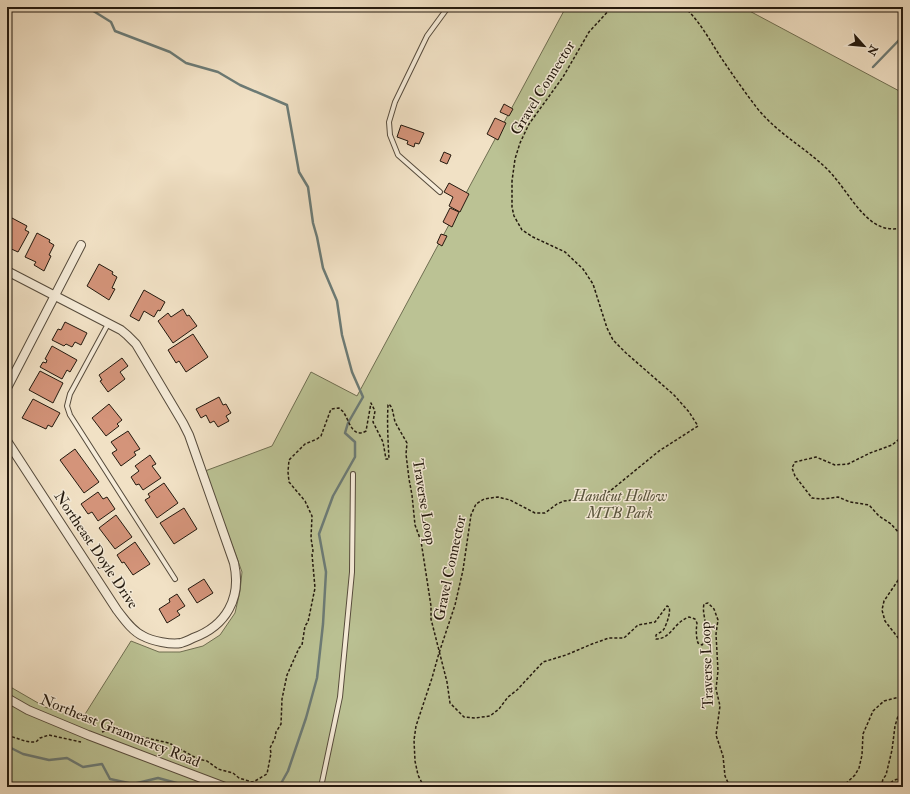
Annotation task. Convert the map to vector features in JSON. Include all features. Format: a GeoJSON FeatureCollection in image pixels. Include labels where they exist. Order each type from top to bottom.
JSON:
{"type":"FeatureCollection","features":[{"type":"Feature","properties":{"kind":"street"},"geometry":{"type":"LineString","coordinates":[[7,388],[81,245]]}},
{"type":"Feature","properties":{"kind":"street"},"geometry":{"type":"LineString","coordinates":[[7,271],[108,324]]}},
{"type":"Feature","properties":{"kind":"street","name":"Northeast Doyle Drive"},"geometry":{"type":"LineString","coordinates":[[7,441],[116,610],[130,626],[142,636],[157,641],[180,643],[206,634],[217,626],[233,600],[237,574],[195,453],[183,423],[136,344],[127,335],[108,324]]}},
{"type":"Feature","properties":{"kind":"street","name":"Northeast Grammercy Road"},"geometry":{"type":"LineString","coordinates":[[7,698],[28,710],[94,737],[225,787]]}},
{"type":"Feature","properties":{"kind":"lane"},"geometry":{"type":"LineString","coordinates":[[440,192],[398,155],[390,136],[389,122],[395,102],[427,36],[446,10],[450,7]]}},
{"type":"Feature","properties":{"kind":"lane"},"geometry":{"type":"LineString","coordinates":[[108,324],[70,394],[67,406],[70,415],[175,579]]}},
{"type":"Feature","properties":{"kind":"lane"},"geometry":{"type":"LineString","coordinates":[[321,787],[340,697],[352,572],[353,474]]}},
{"type":"Feature","properties":{"kind":"path","name":"Gravel Connector"},"geometry":{"type":"LineString","coordinates":[[424,787],[418,775],[415,762],[415,732],[439,653],[456,605],[472,515],[476,504],[484,499],[498,497],[510,500],[540,514],[548,512],[557,504],[564,501],[604,496],[659,452],[698,426],[689,412],[674,395],[626,353],[614,340],[607,328],[593,284],[583,269],[565,252],[533,237],[522,230],[514,216],[512,207],[512,181],[515,160],[528,124],[563,77],[589,32],[612,7]]}},
{"type":"Feature","properties":{"kind":"path"},"geometry":{"type":"LineString","coordinates":[[684,7],[696,20],[741,86],[767,120],[827,168],[858,208],[873,222],[886,229],[903,228]]}},
{"type":"Feature","properties":{"kind":"path","name":"Traverse Loop"},"geometry":{"type":"LineString","coordinates":[[94,737],[105,731],[130,734],[169,743],[198,759],[207,761],[218,769],[234,773],[239,778],[255,782],[267,774],[271,753],[270,748],[276,732],[281,724],[282,699],[287,675],[299,648],[302,645],[305,626],[308,622],[315,588],[312,554],[312,513],[305,501],[289,482],[289,460],[305,444],[321,436],[327,416],[331,409],[339,408],[344,413],[348,423],[354,430],[363,433],[367,429],[370,405],[372,403],[375,411],[374,422],[383,442],[384,455],[388,460],[388,404],[391,404],[395,422],[407,442],[406,454],[415,525],[421,542],[431,606],[431,619],[447,682],[450,703],[464,717],[475,718],[490,716],[499,709],[508,697],[518,690],[543,662],[566,655],[609,638],[624,638],[638,625],[656,622],[667,606],[671,611],[664,629],[656,635],[656,639],[667,637],[682,619],[689,617],[695,619],[697,624],[697,640],[698,643],[702,645],[706,637],[706,618],[703,608],[704,604],[708,603],[714,609],[718,620],[716,634],[718,670],[716,689],[720,706],[716,735],[723,756],[725,776],[730,787]]}},
{"type":"Feature","properties":{"kind":"path"},"geometry":{"type":"LineString","coordinates":[[903,436],[892,445],[870,453],[851,464],[835,464],[816,457],[795,462],[792,468],[794,476],[812,498],[823,499],[838,497],[850,502],[869,505],[879,516],[891,524],[899,533],[903,550]]}},
{"type":"Feature","properties":{"kind":"path"},"geometry":{"type":"LineString","coordinates":[[903,561],[900,576],[884,601],[882,610],[884,621],[903,647]]}},
{"type":"Feature","properties":{"kind":"path"},"geometry":{"type":"LineString","coordinates":[[842,787],[855,775],[858,768],[862,755],[863,734],[873,711],[884,701],[903,697]]}},
{"type":"Feature","properties":{"kind":"path"},"geometry":{"type":"LineString","coordinates":[[881,787],[883,779],[886,775],[892,750],[894,726],[898,716],[903,712]]}},
{"type":"Feature","properties":{"kind":"path"},"geometry":{"type":"LineString","coordinates":[[7,736],[21,741],[36,742],[40,738],[49,735],[81,742]]}},
{"type":"Feature","properties":{"kind":"path"},"geometry":{"type":"LineString","coordinates":[[888,787],[895,779],[903,779]]}},
{"type":"Feature","properties":{"kind":"green space","name":"Handcut Hollow MTB Park"},"geometry":{"type":"Polygon","coordinates":[[[566,7],[742,7],[903,93],[903,787],[7,787],[7,685],[45,707],[82,719],[131,641],[159,652],[180,652],[203,646],[220,635],[235,613],[240,591],[242,572],[205,471],[272,446],[311,372],[357,396],[566,7]]]}},
{"type":"Feature","properties":{"kind":"building"},"geometry":{"type":"Polygon","coordinates":[[[504,104],[513,109],[509,116],[500,112],[504,104]]]}},
{"type":"Feature","properties":{"kind":"building"},"geometry":{"type":"Polygon","coordinates":[[[495,118],[506,123],[498,140],[487,134],[495,118]]]}},
{"type":"Feature","properties":{"kind":"building"},"geometry":{"type":"Polygon","coordinates":[[[401,125],[424,133],[419,144],[415,143],[414,147],[407,144],[408,141],[397,137],[401,125]]]}},
{"type":"Feature","properties":{"kind":"building"},"geometry":{"type":"Polygon","coordinates":[[[444,152],[451,155],[447,164],[440,161],[444,152]]]}},
{"type":"Feature","properties":{"kind":"building"},"geometry":{"type":"Polygon","coordinates":[[[449,183],[469,194],[460,212],[449,206],[453,197],[444,192],[449,183]]]}},
{"type":"Feature","properties":{"kind":"building"},"geometry":{"type":"Polygon","coordinates":[[[450,208],[459,212],[452,227],[443,222],[450,208]]]}},
{"type":"Feature","properties":{"kind":"building"},"geometry":{"type":"Polygon","coordinates":[[[12,218],[27,226],[25,230],[29,232],[18,252],[7,247],[7,228],[12,218]]]}},
{"type":"Feature","properties":{"kind":"building"},"geometry":{"type":"Polygon","coordinates":[[[37,233],[50,240],[49,242],[54,245],[44,271],[34,265],[36,262],[25,257],[37,233]]]}},
{"type":"Feature","properties":{"kind":"building"},"geometry":{"type":"Polygon","coordinates":[[[441,234],[447,236],[442,246],[437,243],[441,234]]]}},
{"type":"Feature","properties":{"kind":"building"},"geometry":{"type":"Polygon","coordinates":[[[99,264],[113,272],[112,274],[117,277],[112,288],[115,289],[109,300],[87,286],[99,264]]]}},
{"type":"Feature","properties":{"kind":"building"},"geometry":{"type":"Polygon","coordinates":[[[144,290],[165,302],[160,311],[158,310],[154,317],[144,311],[139,321],[130,316],[144,290]]]}},
{"type":"Feature","properties":{"kind":"building"},"geometry":{"type":"Polygon","coordinates":[[[183,309],[187,316],[189,315],[197,326],[173,343],[158,321],[168,313],[171,317],[183,309]]]}},
{"type":"Feature","properties":{"kind":"building"},"geometry":{"type":"Polygon","coordinates":[[[65,322],[87,333],[81,345],[75,342],[72,347],[66,344],[64,346],[52,340],[58,329],[61,330],[65,322]]]}},
{"type":"Feature","properties":{"kind":"building"},"geometry":{"type":"Polygon","coordinates":[[[193,334],[208,357],[186,372],[179,361],[176,363],[168,350],[193,334]]]}},
{"type":"Feature","properties":{"kind":"building"},"geometry":{"type":"Polygon","coordinates":[[[52,346],[77,360],[70,372],[67,370],[62,379],[40,367],[43,362],[46,363],[47,360],[45,359],[52,346]]]}},
{"type":"Feature","properties":{"kind":"building"},"geometry":{"type":"Polygon","coordinates":[[[122,358],[128,366],[120,372],[125,379],[108,392],[100,381],[102,380],[99,375],[122,358]]]}},
{"type":"Feature","properties":{"kind":"building"},"geometry":{"type":"Polygon","coordinates":[[[40,371],[63,383],[53,403],[29,390],[40,371]]]}},
{"type":"Feature","properties":{"kind":"building"},"geometry":{"type":"Polygon","coordinates":[[[219,397],[223,405],[226,404],[231,413],[226,416],[229,421],[218,427],[214,421],[210,423],[206,415],[201,418],[196,409],[219,397]]]}},
{"type":"Feature","properties":{"kind":"building"},"geometry":{"type":"Polygon","coordinates":[[[33,399],[60,413],[52,427],[48,425],[46,429],[22,418],[33,399]]]}},
{"type":"Feature","properties":{"kind":"building"},"geometry":{"type":"Polygon","coordinates":[[[109,404],[122,420],[117,424],[119,426],[106,436],[92,418],[109,404]]]}},
{"type":"Feature","properties":{"kind":"building"},"geometry":{"type":"Polygon","coordinates":[[[128,431],[140,449],[134,452],[136,455],[121,466],[112,453],[117,450],[111,442],[128,431]]]}},
{"type":"Feature","properties":{"kind":"building"},"geometry":{"type":"Polygon","coordinates":[[[75,449],[99,482],[84,493],[60,460],[75,449]]]}},
{"type":"Feature","properties":{"kind":"building"},"geometry":{"type":"Polygon","coordinates":[[[150,455],[156,464],[152,466],[161,478],[143,490],[139,484],[136,485],[131,477],[139,471],[135,466],[150,455]]]}},
{"type":"Feature","properties":{"kind":"building"},"geometry":{"type":"Polygon","coordinates":[[[164,483],[178,503],[157,518],[145,500],[150,497],[148,494],[164,483]]]}},
{"type":"Feature","properties":{"kind":"building"},"geometry":{"type":"Polygon","coordinates":[[[98,492],[103,499],[107,497],[115,509],[98,521],[92,512],[88,514],[81,504],[98,492]]]}},
{"type":"Feature","properties":{"kind":"building"},"geometry":{"type":"Polygon","coordinates":[[[184,508],[197,529],[174,544],[160,523],[184,508]]]}},
{"type":"Feature","properties":{"kind":"building"},"geometry":{"type":"Polygon","coordinates":[[[116,515],[132,537],[115,549],[99,528],[116,515]]]}},
{"type":"Feature","properties":{"kind":"building"},"geometry":{"type":"Polygon","coordinates":[[[135,542],[150,564],[133,575],[117,555],[135,542]]]}},
{"type":"Feature","properties":{"kind":"building"},"geometry":{"type":"Polygon","coordinates":[[[204,579],[213,593],[197,603],[188,589],[204,579]]]}},
{"type":"Feature","properties":{"kind":"building"},"geometry":{"type":"Polygon","coordinates":[[[177,594],[185,606],[177,611],[180,615],[167,623],[159,609],[170,602],[169,599],[177,594]]]}},
{"type":"Feature","properties":{"kind":"waterway"},"geometry":{"type":"LineString","coordinates":[[87,7],[111,22],[115,31],[170,52],[186,63],[218,72],[240,85],[287,105],[299,172],[308,187],[313,223],[323,268],[337,301],[342,335],[352,372],[363,397],[348,423],[345,433],[355,442],[355,457],[333,496],[319,534],[326,572],[323,624],[317,678],[306,718],[288,771],[279,787]]}},
{"type":"Feature","properties":{"kind":"waterway"},"geometry":{"type":"LineString","coordinates":[[873,67],[903,36]]}},
{"type":"Feature","properties":{"kind":"waterway"},"geometry":{"type":"LineString","coordinates":[[7,746],[23,754],[49,760],[67,758],[83,767],[102,764],[110,779],[133,784],[158,778],[184,785],[186,787]]}}]}
